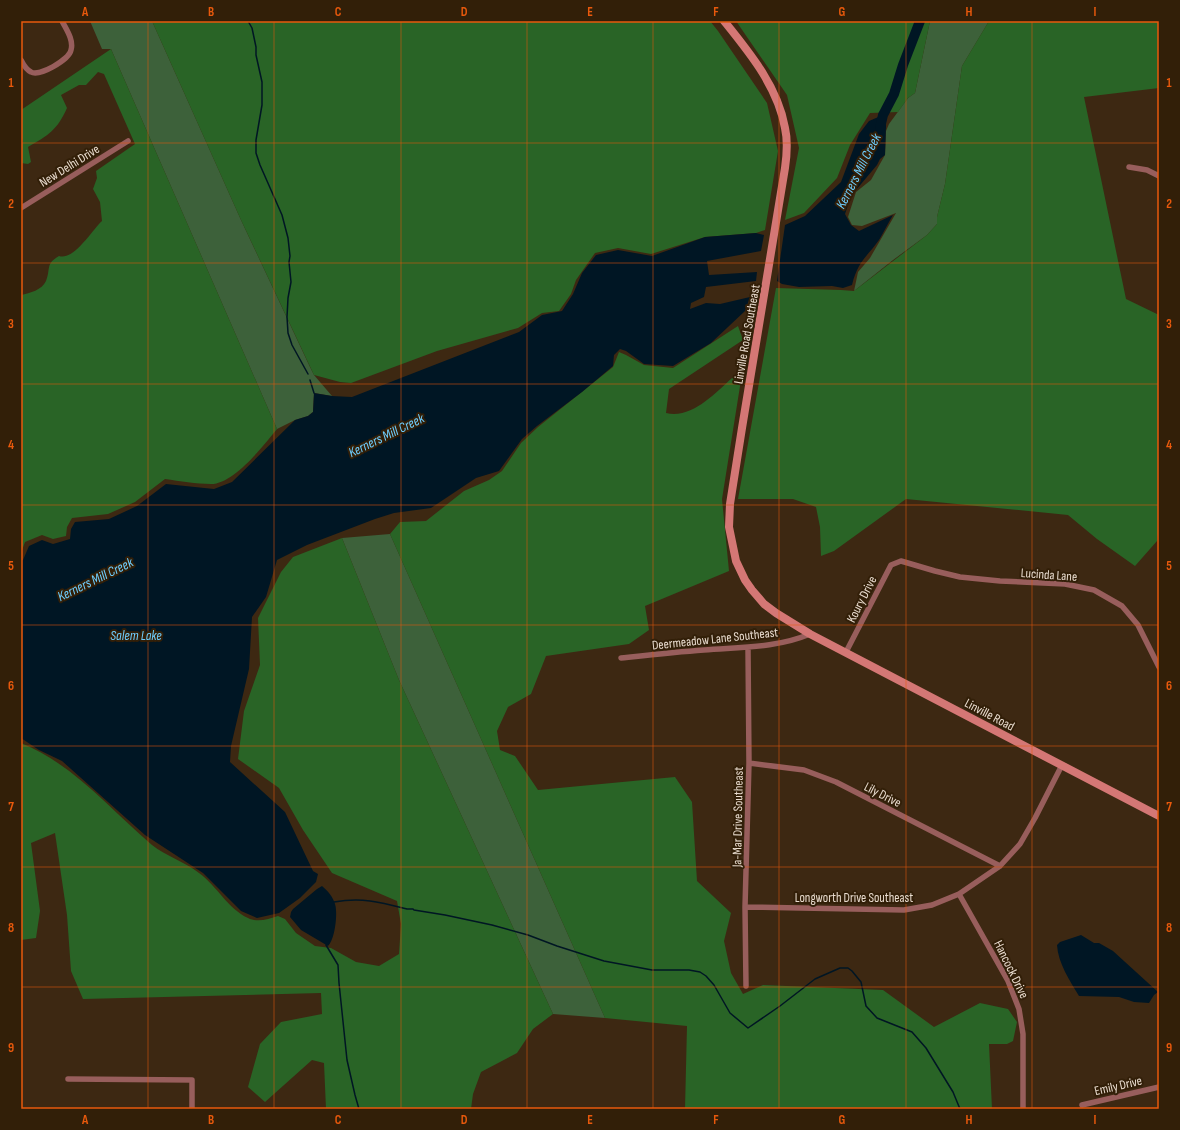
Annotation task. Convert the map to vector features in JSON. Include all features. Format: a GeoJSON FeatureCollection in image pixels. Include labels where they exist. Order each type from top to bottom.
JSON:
{"type":"FeatureCollection","features":[{"type":"Feature","properties":{"kind":"main road","name":"Linville Road Southeast"},"geometry":{"type":"LineString","coordinates":[[724,21],[753,60],[773,92],[783,119],[787,147],[776,228],[730,504],[729,528],[736,561],[742,575],[752,590],[764,604],[810,634]]}},
{"type":"Feature","properties":{"kind":"main road","name":"Linville Road"},"geometry":{"type":"LineString","coordinates":[[810,634],[1159,816]]}},
{"type":"Feature","properties":{"kind":"street"},"geometry":{"type":"LineString","coordinates":[[21,60],[30,72],[38,74],[66,59],[71,50],[71,39],[62,21]]}},
{"type":"Feature","properties":{"kind":"street","name":"New Delhi Drive"},"geometry":{"type":"LineString","coordinates":[[21,208],[128,141]]}},
{"type":"Feature","properties":{"kind":"street"},"geometry":{"type":"LineString","coordinates":[[1129,167],[1147,170],[1159,176]]}},
{"type":"Feature","properties":{"kind":"street","name":"Koury Drive"},"geometry":{"type":"LineString","coordinates":[[846,652],[891,565],[901,561]]}},
{"type":"Feature","properties":{"kind":"street","name":"Lucinda Lane"},"geometry":{"type":"LineString","coordinates":[[901,561],[960,577],[1000,581],[1065,584],[1094,590],[1122,606],[1138,626],[1159,667]]}},
{"type":"Feature","properties":{"kind":"street","name":"Deermeadow Lane Southeast"},"geometry":{"type":"LineString","coordinates":[[621,658],[705,650],[748,648],[796,640],[810,634]]}},
{"type":"Feature","properties":{"kind":"street","name":"Ja-Mar Drive Southeast"},"geometry":{"type":"LineString","coordinates":[[746,986],[745,907],[749,763],[748,648]]}},
{"type":"Feature","properties":{"kind":"street","name":"Lily Drive"},"geometry":{"type":"LineString","coordinates":[[749,763],[804,770],[836,782],[1000,866]]}},
{"type":"Feature","properties":{"kind":"street","name":"Longworth Drive Southeast"},"geometry":{"type":"LineString","coordinates":[[745,907],[904,910],[932,905],[959,894],[1000,866],[1020,844],[1062,765]]}},
{"type":"Feature","properties":{"kind":"street","name":"Hancock Drive"},"geometry":{"type":"LineString","coordinates":[[959,894],[1008,981],[1019,1008],[1023,1034],[1023,1109]]}},
{"type":"Feature","properties":{"kind":"street"},"geometry":{"type":"LineString","coordinates":[[68,1080],[192,1080],[192,1109]]}},
{"type":"Feature","properties":{"kind":"street","name":"Emily Drive"},"geometry":{"type":"LineString","coordinates":[[1082,1105],[1159,1087]]}},
{"type":"Feature","properties":{"kind":"green space"},"geometry":{"type":"Polygon","coordinates":[[[90,21],[152,21],[241,220],[310,367],[314,375],[332,396],[314,393],[313,412],[308,416],[295,420],[277,429],[111,49],[102,49],[90,21]]]}},
{"type":"Feature","properties":{"kind":"green space"},"geometry":{"type":"Polygon","coordinates":[[[152,21],[710,21],[767,103],[778,151],[765,230],[756,233],[705,237],[651,254],[618,248],[595,253],[576,280],[571,294],[559,311],[542,313],[518,328],[437,351],[351,383],[340,382],[314,375],[241,220],[152,21]]]}},
{"type":"Feature","properties":{"kind":"green space"},"geometry":{"type":"Polygon","coordinates":[[[736,21],[930,21],[915,93],[908,98],[898,112],[870,113],[850,145],[837,178],[804,213],[785,220],[799,148],[787,95],[736,21]]]}},
{"type":"Feature","properties":{"kind":"green space"},"geometry":{"type":"Polygon","coordinates":[[[930,21],[989,21],[962,66],[945,184],[937,217],[937,224],[927,235],[854,291],[858,272],[870,258],[896,213],[862,226],[852,225],[848,217],[856,192],[871,180],[885,155],[886,131],[889,124],[908,98],[915,93],[930,21]]]}},
{"type":"Feature","properties":{"kind":"green space"},"geometry":{"type":"Polygon","coordinates":[[[989,21],[1159,21],[1159,88],[1084,97],[1126,299],[1159,315],[1159,527],[1157,541],[1135,566],[1097,539],[1068,515],[906,499],[834,551],[821,556],[820,527],[816,507],[793,499],[738,499],[776,288],[854,291],[927,235],[937,224],[937,217],[945,184],[962,66],[989,21]]]}},
{"type":"Feature","properties":{"kind":"green space"},"geometry":{"type":"Polygon","coordinates":[[[111,49],[277,429],[248,462],[229,478],[211,484],[165,479],[135,502],[108,514],[72,518],[67,527],[66,536],[53,539],[42,535],[25,542],[21,553],[21,295],[42,287],[46,281],[50,264],[59,256],[71,254],[102,221],[100,202],[93,189],[97,178],[96,171],[135,144],[104,74],[98,72],[86,85],[79,85],[61,95],[67,108],[60,122],[52,131],[28,147],[31,162],[28,164],[21,163],[21,145],[23,142],[21,135],[21,110],[111,49]]]}},
{"type":"Feature","properties":{"kind":"green space"},"geometry":{"type":"Polygon","coordinates":[[[738,326],[743,340],[669,389],[666,413],[676,414],[694,409],[710,398],[732,378],[741,380],[722,499],[729,571],[645,606],[649,630],[629,644],[546,656],[531,694],[508,707],[497,731],[500,750],[515,756],[538,790],[675,777],[692,802],[697,881],[731,913],[724,941],[731,973],[743,994],[763,985],[883,990],[934,1027],[980,1003],[1008,1009],[1017,1022],[1013,1041],[1007,1044],[989,1044],[992,1109],[685,1109],[687,1026],[605,1018],[390,534],[400,522],[426,521],[464,491],[489,480],[502,471],[521,443],[538,427],[613,367],[619,352],[644,365],[673,368],[738,326]]]}},
{"type":"Feature","properties":{"kind":"green space"},"geometry":{"type":"Polygon","coordinates":[[[390,534],[605,1018],[553,1014],[399,680],[342,538],[390,534]]]}},
{"type":"Feature","properties":{"kind":"green space"},"geometry":{"type":"Polygon","coordinates":[[[342,538],[399,680],[553,1014],[533,1029],[517,1053],[481,1072],[473,1094],[471,1109],[326,1109],[324,1063],[312,1060],[265,1102],[248,1087],[260,1044],[281,1022],[322,1014],[321,993],[83,999],[71,971],[67,915],[55,833],[31,843],[40,911],[36,938],[21,940],[21,743],[40,752],[74,775],[152,845],[199,873],[234,909],[248,918],[259,920],[278,916],[285,919],[296,933],[315,946],[331,948],[356,962],[379,966],[399,954],[401,924],[397,901],[332,873],[303,830],[279,788],[238,759],[244,711],[260,665],[258,618],[281,572],[293,557],[342,538]]]}},
{"type":"Feature","properties":{"kind":"water"},"geometry":{"type":"Polygon","coordinates":[[[883,115],[886,126],[885,155],[880,159],[877,165],[851,196],[845,214],[851,225],[859,231],[893,215],[879,240],[857,270],[852,285],[843,288],[832,286],[799,287],[782,284],[777,281],[785,225],[805,216],[841,182],[859,134],[869,121],[883,115]]]}},
{"type":"Feature","properties":{"kind":"water","name":"Salem Lake"},"geometry":{"type":"Polygon","coordinates":[[[756,233],[764,235],[761,251],[707,261],[709,275],[757,272],[756,281],[706,287],[704,297],[691,303],[690,309],[706,303],[720,304],[750,297],[745,311],[711,343],[673,366],[644,364],[626,351],[620,349],[614,355],[613,366],[522,439],[499,471],[476,478],[431,508],[394,513],[375,519],[307,545],[277,560],[266,597],[252,617],[249,669],[231,746],[230,762],[285,812],[313,871],[318,874],[316,882],[300,898],[279,913],[257,918],[241,911],[203,873],[145,835],[62,761],[39,750],[21,738],[21,561],[23,560],[29,546],[42,540],[53,544],[70,539],[71,529],[75,522],[109,519],[137,506],[166,484],[214,489],[232,482],[295,420],[308,416],[313,412],[314,393],[352,397],[519,332],[542,315],[562,311],[573,294],[582,273],[596,255],[618,250],[652,256],[705,237],[756,233]]]}},
{"type":"Feature","properties":{"kind":"water"},"geometry":{"type":"Polygon","coordinates":[[[322,886],[332,897],[336,908],[334,932],[328,946],[301,930],[290,917],[293,909],[322,886]]]}},
{"type":"Feature","properties":{"kind":"water"},"geometry":{"type":"Polygon","coordinates":[[[1081,935],[1094,943],[1099,943],[1113,951],[1158,992],[1149,1003],[1134,1002],[1119,997],[1079,996],[1062,965],[1057,945],[1060,942],[1081,935]]]}},
{"type":"Feature","properties":{"kind":"waterway"},"geometry":{"type":"LineString","coordinates":[[248,21],[252,28],[262,82],[262,105],[256,140],[256,153],[282,215],[288,238],[291,282],[288,298],[288,333],[292,345],[308,374]]}},
{"type":"Feature","properties":{"kind":"waterway","name":"Kerners Mill Creek"},"geometry":{"type":"LineString","coordinates":[[880,128],[883,115],[894,94],[903,65],[920,21]]}},
{"type":"Feature","properties":{"kind":"waterway"},"geometry":{"type":"LineString","coordinates":[[310,380],[314,393]]}},
{"type":"Feature","properties":{"kind":"waterway"},"geometry":{"type":"LineString","coordinates":[[334,902],[353,900],[379,902],[407,909],[492,925],[528,935],[604,961],[652,970],[689,970],[700,972],[714,985],[730,1013],[748,1028],[815,979],[840,968],[848,968],[861,982],[866,1006],[877,1018],[912,1032],[926,1048],[953,1092],[960,1109]]}},
{"type":"Feature","properties":{"kind":"waterway"},"geometry":{"type":"LineString","coordinates":[[326,945],[338,965],[347,1060],[359,1109]]}}]}
